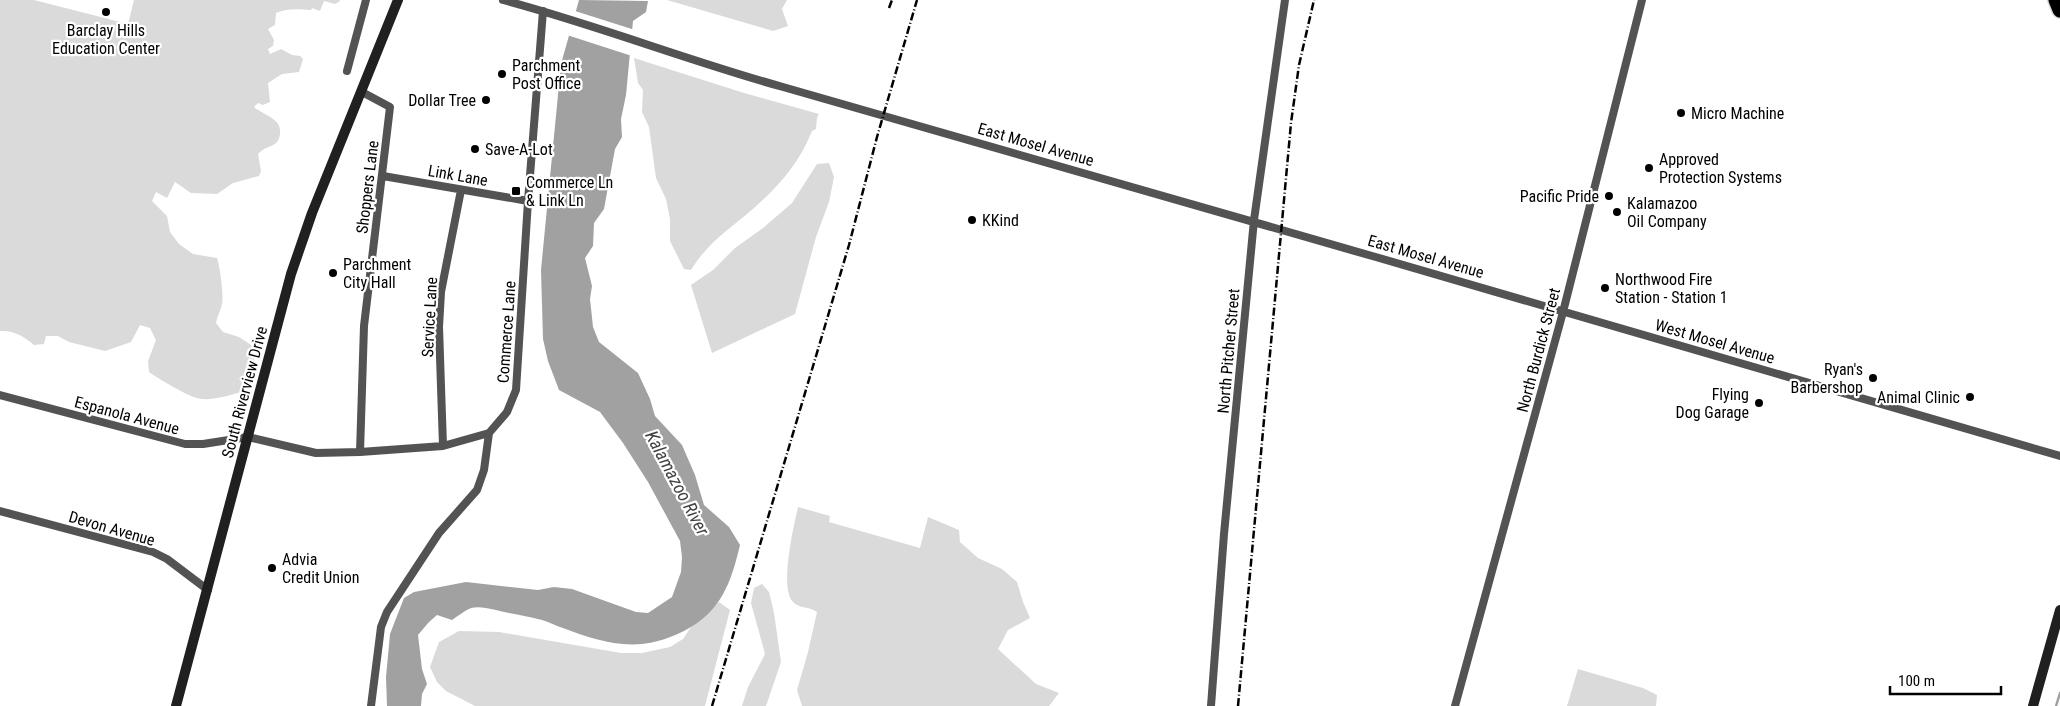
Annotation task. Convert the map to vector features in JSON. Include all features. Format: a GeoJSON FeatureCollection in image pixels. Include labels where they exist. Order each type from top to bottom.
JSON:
{"type":"FeatureCollection","features":[{"type":"Feature","properties":{"kind":"highway"},"geometry":{"type":"LineString","coordinates":[[2056,0],[2060,10]]}},
{"type":"Feature","properties":{"kind":"street"},"geometry":{"type":"LineString","coordinates":[[347,71],[366,0]]}},
{"type":"Feature","properties":{"kind":"street","name":"South Riverview Drive"},"geometry":{"type":"LineString","coordinates":[[176,706],[294,266],[312,213],[398,0]]}},
{"type":"Feature","properties":{"kind":"street","name":"East Mosel Avenue"},"geometry":{"type":"LineString","coordinates":[[503,0],[543,11],[770,84],[1254,220],[1564,312]]}},
{"type":"Feature","properties":{"kind":"street","name":"North Pitcher Street"},"geometry":{"type":"LineString","coordinates":[[1211,706],[1224,534],[1254,220],[1262,149],[1285,0]]}},
{"type":"Feature","properties":{"kind":"street","name":"North Burdick Street"},"geometry":{"type":"LineString","coordinates":[[1455,706],[1564,312],[1642,0]]}},
{"type":"Feature","properties":{"kind":"street","name":"Commerce Lane"},"geometry":{"type":"LineString","coordinates":[[489,433],[507,412],[516,390],[543,11]]}},
{"type":"Feature","properties":{"kind":"street","name":"Shoppers Lane"},"geometry":{"type":"LineString","coordinates":[[360,452],[364,326],[390,107],[362,92]]}},
{"type":"Feature","properties":{"kind":"street","name":"Link Lane"},"geometry":{"type":"LineString","coordinates":[[383,176],[528,201]]}},
{"type":"Feature","properties":{"kind":"street","name":"Service Lane"},"geometry":{"type":"LineString","coordinates":[[443,446],[439,326],[441,292],[461,190]]}},
{"type":"Feature","properties":{"kind":"street","name":"West Mosel Avenue"},"geometry":{"type":"LineString","coordinates":[[1564,312],[2060,456]]}},
{"type":"Feature","properties":{"kind":"street","name":"Espanola Avenue"},"geometry":{"type":"LineString","coordinates":[[0,395],[185,444],[203,444],[248,436]]}},
{"type":"Feature","properties":{"kind":"street"},"geometry":{"type":"LineString","coordinates":[[248,436],[305,451],[360,452],[443,446],[489,433],[484,470],[477,490],[439,533],[386,612],[381,627],[371,706]]}},
{"type":"Feature","properties":{"kind":"street","name":"Devon Avenue"},"geometry":{"type":"LineString","coordinates":[[0,510],[153,552],[167,559],[208,590]]}},
{"type":"Feature","properties":{"kind":"street"},"geometry":{"type":"LineString","coordinates":[[2033,706],[2060,610]]}},
{"type":"Feature","properties":{"kind":"shaded area"},"geometry":{"type":"Polygon","coordinates":[[[0,0],[34,0],[128,24],[134,0],[340,1],[335,4],[324,1],[320,11],[312,8],[311,10],[280,11],[276,13],[275,25],[268,29],[274,40],[273,46],[268,49],[270,54],[281,49],[303,59],[299,72],[282,74],[268,83],[270,102],[263,105],[258,103],[254,107],[272,118],[280,128],[280,136],[277,142],[258,154],[261,171],[259,176],[233,183],[217,194],[191,193],[175,182],[167,198],[156,192],[152,201],[167,216],[170,232],[179,244],[193,254],[217,258],[222,300],[216,323],[223,332],[239,337],[257,349],[244,391],[228,396],[201,399],[182,392],[160,379],[149,372],[148,361],[156,340],[150,328],[140,325],[131,342],[105,351],[69,342],[58,336],[46,336],[44,344],[34,345],[18,334],[0,331],[0,0]]]}},
{"type":"Feature","properties":{"kind":"shaded area"},"geometry":{"type":"Polygon","coordinates":[[[667,0],[787,0],[782,9],[788,26],[773,31],[667,0]]]}},
{"type":"Feature","properties":{"kind":"shaded area"},"geometry":{"type":"Polygon","coordinates":[[[634,58],[744,93],[819,114],[816,129],[812,131],[788,173],[763,200],[704,252],[691,270],[684,269],[670,241],[670,219],[666,199],[656,178],[649,127],[642,112],[643,90],[638,83],[634,58]]]}},
{"type":"Feature","properties":{"kind":"shaded area"},"geometry":{"type":"Polygon","coordinates":[[[829,163],[834,177],[829,202],[816,237],[795,314],[712,353],[691,285],[713,270],[735,248],[763,228],[792,203],[817,164],[829,163]]]}},
{"type":"Feature","properties":{"kind":"shaded area"},"geometry":{"type":"Polygon","coordinates":[[[798,507],[830,516],[829,522],[920,548],[928,517],[959,530],[960,542],[978,558],[1002,569],[1017,582],[1030,618],[1008,630],[998,649],[1036,684],[1059,693],[1049,706],[802,706],[797,690],[817,612],[793,602],[789,595],[787,584],[789,556],[798,507]]]}},
{"type":"Feature","properties":{"kind":"shaded area"},"geometry":{"type":"Polygon","coordinates":[[[762,584],[769,592],[781,662],[766,706],[742,706],[748,687],[765,654],[751,603],[754,588],[762,584]]]}},
{"type":"Feature","properties":{"kind":"shaded area"},"geometry":{"type":"Polygon","coordinates":[[[719,602],[730,610],[705,706],[475,706],[446,691],[437,682],[430,667],[439,642],[459,631],[499,632],[621,653],[642,653],[670,647],[683,639],[691,627],[719,602]]]}},
{"type":"Feature","properties":{"kind":"shaded area"},"geometry":{"type":"Polygon","coordinates":[[[1578,669],[1643,688],[1657,695],[1656,706],[1567,706],[1578,669]]]}},
{"type":"Feature","properties":{"kind":"water","name":"Kalamazoo River"},"geometry":{"type":"Polygon","coordinates":[[[579,0],[648,1],[646,12],[633,21],[626,95],[621,119],[622,137],[615,149],[604,209],[594,223],[593,246],[585,258],[592,286],[590,299],[593,327],[599,342],[638,373],[650,399],[655,416],[682,445],[695,475],[704,505],[729,527],[740,545],[737,559],[728,584],[716,605],[707,615],[684,631],[653,642],[624,644],[609,642],[579,634],[542,620],[485,608],[471,608],[452,620],[437,615],[418,635],[422,669],[427,684],[422,694],[421,706],[387,706],[386,677],[390,634],[404,598],[414,592],[466,582],[538,590],[554,587],[572,589],[636,612],[648,613],[672,597],[681,572],[680,541],[648,482],[600,412],[559,390],[548,361],[543,339],[541,270],[561,64],[579,0]]]}},
{"type":"Feature","properties":{"kind":"pier"},"geometry":{"type":"Polygon","coordinates":[[[575,11],[635,30],[632,56],[567,35],[575,11]]]}},
{"type":"Feature","properties":{"kind":"waterway"},"geometry":{"type":"LineString","coordinates":[[2056,706],[2060,693]]}},
{"type":"Feature","properties":{"kind":"railway"},"geometry":{"type":"LineString","coordinates":[[889,8],[892,0]]}},
{"type":"Feature","properties":{"kind":"railway"},"geometry":{"type":"LineString","coordinates":[[712,706],[849,245],[877,137],[917,0]]}},
{"type":"Feature","properties":{"kind":"railway"},"geometry":{"type":"LineString","coordinates":[[1238,706],[1291,123],[1299,65],[1314,0]]}},
{"type":"Feature","properties":{"kind":"place","name":"Barclay Hills Education Center"},"geometry":{"type":"Point","coordinates":[106,12]}},
{"type":"Feature","properties":{"kind":"place","name":"Parchment Post Office"},"geometry":{"type":"Point","coordinates":[502,74]}},
{"type":"Feature","properties":{"kind":"place","name":"Dollar Tree"},"geometry":{"type":"Point","coordinates":[486,100]}},
{"type":"Feature","properties":{"kind":"place","name":"Micro Machine"},"geometry":{"type":"Point","coordinates":[1681,113]}},
{"type":"Feature","properties":{"kind":"place","name":"Save-A-Lot"},"geometry":{"type":"Point","coordinates":[475,149]}},
{"type":"Feature","properties":{"kind":"place","name":"Approved Protection Systems"},"geometry":{"type":"Point","coordinates":[1649,168]}},
{"type":"Feature","properties":{"kind":"place","name":"Commerce Ln & Link Ln"},"geometry":{"type":"Point","coordinates":[516,191]}},
{"type":"Feature","properties":{"kind":"place","name":"Pacific Pride"},"geometry":{"type":"Point","coordinates":[1609,196]}},
{"type":"Feature","properties":{"kind":"place","name":"Kalamazoo Oil Company"},"geometry":{"type":"Point","coordinates":[1617,212]}},
{"type":"Feature","properties":{"kind":"place","name":"KKind"},"geometry":{"type":"Point","coordinates":[972,220]}},
{"type":"Feature","properties":{"kind":"place","name":"Parchment City Hall"},"geometry":{"type":"Point","coordinates":[333,273]}},
{"type":"Feature","properties":{"kind":"place","name":"Northwood Fire Station - Station 1"},"geometry":{"type":"Point","coordinates":[1605,288]}},
{"type":"Feature","properties":{"kind":"place","name":"Ryan's Barbershop"},"geometry":{"type":"Point","coordinates":[1873,378]}},
{"type":"Feature","properties":{"kind":"place","name":"Animal Clinic"},"geometry":{"type":"Point","coordinates":[1970,397]}},
{"type":"Feature","properties":{"kind":"place","name":"Flying Dog Garage"},"geometry":{"type":"Point","coordinates":[1759,403]}},
{"type":"Feature","properties":{"kind":"place","name":"Advia Credit Union"},"geometry":{"type":"Point","coordinates":[272,568]}}]}
